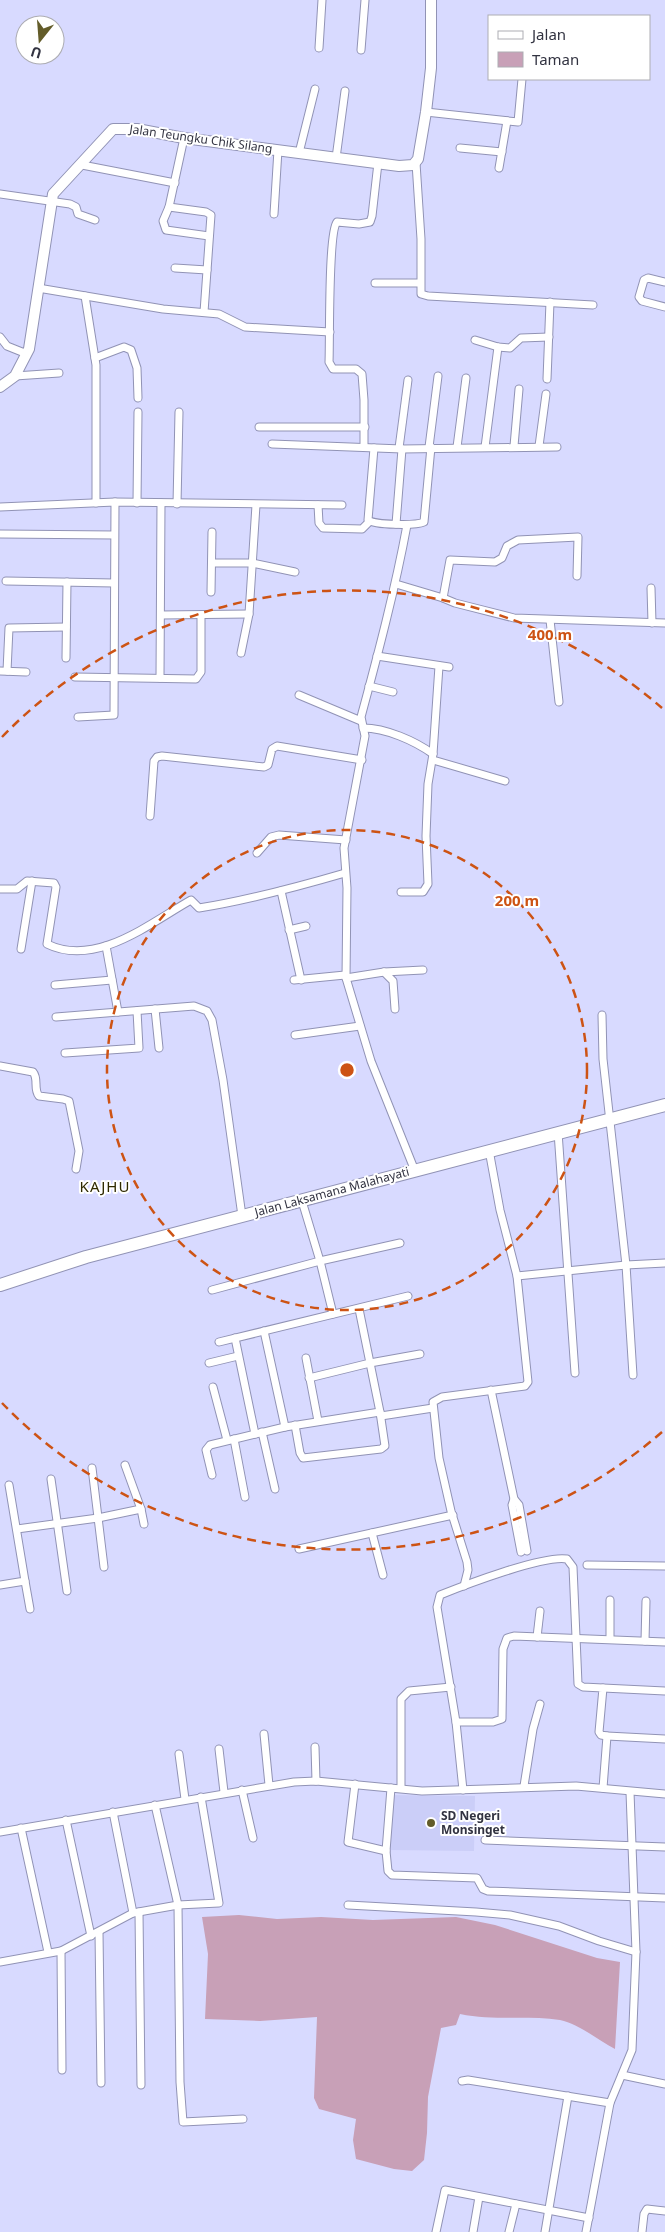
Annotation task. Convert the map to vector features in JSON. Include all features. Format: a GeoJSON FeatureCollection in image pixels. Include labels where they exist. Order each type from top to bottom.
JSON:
{"type":"FeatureCollection","features":[{"type":"Feature","properties":{"kind":"highway","name":"Jalan Laksamana Malahayati"},"geometry":{"type":"LineString","coordinates":[[0,1285],[74,1261],[665,1104]]}},
{"type":"Feature","properties":{"kind":"street"},"geometry":{"type":"LineString","coordinates":[[319,48],[322,0]]}},
{"type":"Feature","properties":{"kind":"street"},"geometry":{"type":"LineString","coordinates":[[361,50],[365,0]]}},
{"type":"Feature","properties":{"kind":"street"},"geometry":{"type":"LineString","coordinates":[[431,0],[431,68],[426,112],[416,162],[421,239],[421,294],[423,296],[593,305]]}},
{"type":"Feature","properties":{"kind":"street"},"geometry":{"type":"LineString","coordinates":[[426,112],[518,122],[522,80]]}},
{"type":"Feature","properties":{"kind":"street"},"geometry":{"type":"LineString","coordinates":[[299,153],[314,90]]}},
{"type":"Feature","properties":{"kind":"street"},"geometry":{"type":"LineString","coordinates":[[336,158],[345,90]]}},
{"type":"Feature","properties":{"kind":"street"},"geometry":{"type":"LineString","coordinates":[[499,168],[507,121]]}},
{"type":"Feature","properties":{"kind":"street","name":"Jalan Teungku Chik Silang"},"geometry":{"type":"LineString","coordinates":[[51,199],[54,192],[82,165],[103,139],[113,130],[137,129],[184,138],[378,163],[408,166],[416,162]]}},
{"type":"Feature","properties":{"kind":"street"},"geometry":{"type":"LineString","coordinates":[[184,138],[169,207],[163,221],[166,230],[209,236]]}},
{"type":"Feature","properties":{"kind":"street"},"geometry":{"type":"LineString","coordinates":[[460,148],[502,152]]}},
{"type":"Feature","properties":{"kind":"street"},"geometry":{"type":"LineString","coordinates":[[274,214],[278,150]]}},
{"type":"Feature","properties":{"kind":"street"},"geometry":{"type":"LineString","coordinates":[[364,447],[365,427],[362,374],[356,369],[333,369],[330,365],[332,246],[334,225],[337,222],[359,224],[370,222],[378,163]]}},
{"type":"Feature","properties":{"kind":"street"},"geometry":{"type":"LineString","coordinates":[[82,165],[175,183]]}},
{"type":"Feature","properties":{"kind":"street"},"geometry":{"type":"LineString","coordinates":[[0,194],[51,199],[74,205],[78,214],[95,220]]}},
{"type":"Feature","properties":{"kind":"street"},"geometry":{"type":"LineString","coordinates":[[0,387],[15,376],[27,354],[31,339],[51,199]]}},
{"type":"Feature","properties":{"kind":"street"},"geometry":{"type":"LineString","coordinates":[[169,207],[209,212],[211,215],[204,312]]}},
{"type":"Feature","properties":{"kind":"street"},"geometry":{"type":"LineString","coordinates":[[175,268],[207,270]]}},
{"type":"Feature","properties":{"kind":"street"},"geometry":{"type":"LineString","coordinates":[[665,282],[648,278],[644,280],[639,297],[642,301],[665,307]]}},
{"type":"Feature","properties":{"kind":"street"},"geometry":{"type":"LineString","coordinates":[[376,283],[420,283]]}},
{"type":"Feature","properties":{"kind":"street"},"geometry":{"type":"LineString","coordinates":[[38,288],[163,309],[227,316],[245,327],[330,332]]}},
{"type":"Feature","properties":{"kind":"street"},"geometry":{"type":"LineString","coordinates":[[86,296],[95,358],[96,503]]}},
{"type":"Feature","properties":{"kind":"street"},"geometry":{"type":"LineString","coordinates":[[547,379],[550,302]]}},
{"type":"Feature","properties":{"kind":"street"},"geometry":{"type":"LineString","coordinates":[[0,337],[7,346],[27,354]]}},
{"type":"Feature","properties":{"kind":"street"},"geometry":{"type":"LineString","coordinates":[[475,340],[498,347],[510,348],[521,338],[548,337]]}},
{"type":"Feature","properties":{"kind":"street"},"geometry":{"type":"LineString","coordinates":[[95,358],[124,347],[131,350],[137,368],[138,398]]}},
{"type":"Feature","properties":{"kind":"street"},"geometry":{"type":"LineString","coordinates":[[485,447],[498,347]]}},
{"type":"Feature","properties":{"kind":"street"},"geometry":{"type":"LineString","coordinates":[[15,376],[59,373]]}},
{"type":"Feature","properties":{"kind":"street"},"geometry":{"type":"LineString","coordinates":[[318,505],[319,523],[323,528],[362,528],[370,522],[408,525],[421,524],[424,520],[438,376]]}},
{"type":"Feature","properties":{"kind":"street"},"geometry":{"type":"LineString","coordinates":[[457,447],[466,378]]}},
{"type":"Feature","properties":{"kind":"street"},"geometry":{"type":"LineString","coordinates":[[396,524],[400,448],[408,380]]}},
{"type":"Feature","properties":{"kind":"street"},"geometry":{"type":"LineString","coordinates":[[514,446],[519,388]]}},
{"type":"Feature","properties":{"kind":"street"},"geometry":{"type":"LineString","coordinates":[[539,446],[546,394]]}},
{"type":"Feature","properties":{"kind":"street"},"geometry":{"type":"LineString","coordinates":[[137,503],[138,412]]}},
{"type":"Feature","properties":{"kind":"street"},"geometry":{"type":"LineString","coordinates":[[176,504],[179,412]]}},
{"type":"Feature","properties":{"kind":"street"},"geometry":{"type":"LineString","coordinates":[[259,427],[365,427]]}},
{"type":"Feature","properties":{"kind":"street"},"geometry":{"type":"LineString","coordinates":[[272,444],[374,448],[557,447]]}},
{"type":"Feature","properties":{"kind":"street"},"geometry":{"type":"LineString","coordinates":[[370,522],[367,515],[374,448]]}},
{"type":"Feature","properties":{"kind":"street"},"geometry":{"type":"LineString","coordinates":[[78,717],[114,716],[115,502]]}},
{"type":"Feature","properties":{"kind":"street"},"geometry":{"type":"LineString","coordinates":[[0,507],[115,502],[342,505]]}},
{"type":"Feature","properties":{"kind":"street"},"geometry":{"type":"LineString","coordinates":[[160,678],[161,503]]}},
{"type":"Feature","properties":{"kind":"street"},"geometry":{"type":"LineString","coordinates":[[241,653],[249,614],[256,505]]}},
{"type":"Feature","properties":{"kind":"street"},"geometry":{"type":"LineString","coordinates":[[408,525],[396,584],[369,686],[362,725],[365,736],[362,760],[346,840],[346,977],[371,1061],[415,1171]]}},
{"type":"Feature","properties":{"kind":"street"},"geometry":{"type":"LineString","coordinates":[[211,592],[212,532]]}},
{"type":"Feature","properties":{"kind":"street"},"geometry":{"type":"LineString","coordinates":[[0,534],[114,535]]}},
{"type":"Feature","properties":{"kind":"street"},"geometry":{"type":"LineString","coordinates":[[443,598],[450,560],[495,562],[502,558],[507,546],[518,540],[578,537],[577,576]]}},
{"type":"Feature","properties":{"kind":"street"},"geometry":{"type":"LineString","coordinates":[[212,563],[252,563],[295,572]]}},
{"type":"Feature","properties":{"kind":"street"},"geometry":{"type":"LineString","coordinates":[[6,581],[114,583]]}},
{"type":"Feature","properties":{"kind":"street"},"geometry":{"type":"LineString","coordinates":[[66,658],[67,582]]}},
{"type":"Feature","properties":{"kind":"street"},"geometry":{"type":"LineString","coordinates":[[396,584],[455,603],[514,618],[665,623]]}},
{"type":"Feature","properties":{"kind":"street"},"geometry":{"type":"LineString","coordinates":[[651,588],[652,623]]}},
{"type":"Feature","properties":{"kind":"street"},"geometry":{"type":"LineString","coordinates":[[161,615],[249,614]]}},
{"type":"Feature","properties":{"kind":"street"},"geometry":{"type":"LineString","coordinates":[[75,677],[196,679],[200,675],[201,615]]}},
{"type":"Feature","properties":{"kind":"street"},"geometry":{"type":"LineString","coordinates":[[550,620],[558,702]]}},
{"type":"Feature","properties":{"kind":"street"},"geometry":{"type":"LineString","coordinates":[[26,672],[3,671],[9,628],[66,627]]}},
{"type":"Feature","properties":{"kind":"street"},"geometry":{"type":"LineString","coordinates":[[377,656],[450,667]]}},
{"type":"Feature","properties":{"kind":"street"},"geometry":{"type":"LineString","coordinates":[[401,892],[423,892],[428,884],[426,836],[428,784],[433,757],[439,666]]}},
{"type":"Feature","properties":{"kind":"street"},"geometry":{"type":"LineString","coordinates":[[369,686],[393,692]]}},
{"type":"Feature","properties":{"kind":"street"},"geometry":{"type":"LineString","coordinates":[[298,695],[362,725],[402,738],[433,757],[505,780]]}},
{"type":"Feature","properties":{"kind":"street"},"geometry":{"type":"LineString","coordinates":[[150,816],[154,761],[157,757],[264,767],[268,765],[272,749],[277,746],[362,760]]}},
{"type":"Feature","properties":{"kind":"street"},"geometry":{"type":"LineString","coordinates":[[257,853],[271,838],[279,835],[346,840]]}},
{"type":"Feature","properties":{"kind":"street"},"geometry":{"type":"LineString","coordinates":[[0,889],[17,889],[27,881],[52,882],[56,884],[47,944],[63,950],[83,950],[106,946],[133,934],[191,900],[199,908],[281,891],[345,873]]}},
{"type":"Feature","properties":{"kind":"street"},"geometry":{"type":"LineString","coordinates":[[21,949],[32,881]]}},
{"type":"Feature","properties":{"kind":"street"},"geometry":{"type":"LineString","coordinates":[[281,891],[298,980],[423,970]]}},
{"type":"Feature","properties":{"kind":"street"},"geometry":{"type":"LineString","coordinates":[[289,930],[306,926]]}},
{"type":"Feature","properties":{"kind":"street"},"geometry":{"type":"LineString","coordinates":[[106,946],[118,1012]]}},
{"type":"Feature","properties":{"kind":"street"},"geometry":{"type":"LineString","coordinates":[[384,972],[393,980],[395,1009]]}},
{"type":"Feature","properties":{"kind":"street"},"geometry":{"type":"LineString","coordinates":[[55,985],[112,980]]}},
{"type":"Feature","properties":{"kind":"street"},"geometry":{"type":"LineString","coordinates":[[56,1017],[198,1007],[207,1011],[212,1020],[223,1080],[242,1216]]}},
{"type":"Feature","properties":{"kind":"street"},"geometry":{"type":"LineString","coordinates":[[155,1009],[159,1048]]}},
{"type":"Feature","properties":{"kind":"street"},"geometry":{"type":"LineString","coordinates":[[65,1053],[139,1048],[137,1010]]}},
{"type":"Feature","properties":{"kind":"street"},"geometry":{"type":"LineString","coordinates":[[602,1015],[603,1059],[626,1265],[633,1375]]}},
{"type":"Feature","properties":{"kind":"street"},"geometry":{"type":"LineString","coordinates":[[295,1035],[360,1026]]}},
{"type":"Feature","properties":{"kind":"street"},"geometry":{"type":"LineString","coordinates":[[0,1066],[33,1072],[36,1076],[36,1093],[39,1096],[62,1098],[69,1102],[79,1152],[76,1169]]}},
{"type":"Feature","properties":{"kind":"street"},"geometry":{"type":"LineString","coordinates":[[558,1132],[575,1372]]}},
{"type":"Feature","properties":{"kind":"street"},"geometry":{"type":"LineString","coordinates":[[464,1585],[468,1570],[439,1458],[433,1408],[434,1402],[442,1397],[525,1386],[528,1382],[516,1276],[500,1210],[489,1150]]}},
{"type":"Feature","properties":{"kind":"street"},"geometry":{"type":"LineString","coordinates":[[302,1201],[333,1314]]}},
{"type":"Feature","properties":{"kind":"street"},"geometry":{"type":"LineString","coordinates":[[212,1290],[320,1261],[400,1243]]}},
{"type":"Feature","properties":{"kind":"street"},"geometry":{"type":"LineString","coordinates":[[516,1276],[665,1263]]}},
{"type":"Feature","properties":{"kind":"street"},"geometry":{"type":"LineString","coordinates":[[219,1342],[408,1296]]}},
{"type":"Feature","properties":{"kind":"street"},"geometry":{"type":"LineString","coordinates":[[295,1425],[301,1457],[306,1458],[384,1448],[380,1414],[359,1309]]}},
{"type":"Feature","properties":{"kind":"street"},"geometry":{"type":"LineString","coordinates":[[264,1331],[285,1427]]}},
{"type":"Feature","properties":{"kind":"street"},"geometry":{"type":"LineString","coordinates":[[235,1338],[238,1356],[275,1489]]}},
{"type":"Feature","properties":{"kind":"street"},"geometry":{"type":"LineString","coordinates":[[309,1378],[370,1363],[420,1354]]}},
{"type":"Feature","properties":{"kind":"street"},"geometry":{"type":"LineString","coordinates":[[209,1363],[238,1356]]}},
{"type":"Feature","properties":{"kind":"street"},"geometry":{"type":"LineString","coordinates":[[306,1358],[318,1421]]}},
{"type":"Feature","properties":{"kind":"street"},"geometry":{"type":"LineString","coordinates":[[213,1387],[230,1440],[245,1497]]}},
{"type":"Feature","properties":{"kind":"street"},"geometry":{"type":"LineString","coordinates":[[491,1390],[514,1499],[512,1506],[524,1551]]}},
{"type":"Feature","properties":{"kind":"street"},"geometry":{"type":"LineString","coordinates":[[212,1475],[206,1448],[210,1445],[318,1421],[433,1408]]}},
{"type":"Feature","properties":{"kind":"street"},"geometry":{"type":"LineString","coordinates":[[125,1465],[141,1509],[144,1524]]}},
{"type":"Feature","properties":{"kind":"street"},"geometry":{"type":"LineString","coordinates":[[92,1468],[104,1567]]}},
{"type":"Feature","properties":{"kind":"street"},"geometry":{"type":"LineString","coordinates":[[51,1479],[68,1591]]}},
{"type":"Feature","properties":{"kind":"street"},"geometry":{"type":"LineString","coordinates":[[9,1485],[30,1609]]}},
{"type":"Feature","properties":{"kind":"street"},"geometry":{"type":"LineString","coordinates":[[17,1529],[98,1518],[141,1509]]}},
{"type":"Feature","properties":{"kind":"street"},"geometry":{"type":"LineString","coordinates":[[299,1548],[453,1515]]}},
{"type":"Feature","properties":{"kind":"street"},"geometry":{"type":"LineString","coordinates":[[372,1533],[383,1575]]}},
{"type":"Feature","properties":{"kind":"street"},"geometry":{"type":"LineString","coordinates":[[463,1790],[451,1686],[436,1602],[440,1595],[464,1585],[542,1561],[567,1559],[573,1566],[578,1684],[603,1688],[665,1691]]}},
{"type":"Feature","properties":{"kind":"street"},"geometry":{"type":"LineString","coordinates":[[587,1565],[665,1566]]}},
{"type":"Feature","properties":{"kind":"street"},"geometry":{"type":"LineString","coordinates":[[0,1585],[25,1581]]}},
{"type":"Feature","properties":{"kind":"street"},"geometry":{"type":"LineString","coordinates":[[610,1600],[610,1639]]}},
{"type":"Feature","properties":{"kind":"street"},"geometry":{"type":"LineString","coordinates":[[645,1641],[646,1601]]}},
{"type":"Feature","properties":{"kind":"street"},"geometry":{"type":"LineString","coordinates":[[537,1637],[540,1611]]}},
{"type":"Feature","properties":{"kind":"street"},"geometry":{"type":"LineString","coordinates":[[456,1722],[493,1722],[502,1719],[504,1642],[507,1638],[514,1636],[665,1642]]}},
{"type":"Feature","properties":{"kind":"street"},"geometry":{"type":"LineString","coordinates":[[401,1788],[401,1699],[404,1694],[409,1692],[451,1686]]}},
{"type":"Feature","properties":{"kind":"street"},"geometry":{"type":"LineString","coordinates":[[603,1688],[599,1732],[601,1735],[665,1739]]}},
{"type":"Feature","properties":{"kind":"street"},"geometry":{"type":"LineString","coordinates":[[524,1786],[533,1729],[540,1704]]}},
{"type":"Feature","properties":{"kind":"street"},"geometry":{"type":"LineString","coordinates":[[264,1734],[269,1785]]}},
{"type":"Feature","properties":{"kind":"street"},"geometry":{"type":"LineString","coordinates":[[603,1788],[607,1736]]}},
{"type":"Feature","properties":{"kind":"street"},"geometry":{"type":"LineString","coordinates":[[314,1747],[316,1781]]}},
{"type":"Feature","properties":{"kind":"street"},"geometry":{"type":"LineString","coordinates":[[218,1749],[224,1792]]}},
{"type":"Feature","properties":{"kind":"street"},"geometry":{"type":"LineString","coordinates":[[179,1754],[185,1799]]}},
{"type":"Feature","properties":{"kind":"street"},"geometry":{"type":"LineString","coordinates":[[0,1832],[224,1792],[269,1785],[316,1781],[431,1791],[524,1786],[576,1786],[665,1794]]}},
{"type":"Feature","properties":{"kind":"street"},"geometry":{"type":"LineString","coordinates":[[355,1784],[348,1842],[386,1851]]}},
{"type":"Feature","properties":{"kind":"street"},"geometry":{"type":"LineString","coordinates":[[391,1788],[386,1851],[388,1871],[396,1876],[477,1878],[483,1889],[488,1891],[665,1898]]}},
{"type":"Feature","properties":{"kind":"street"},"geometry":{"type":"LineString","coordinates":[[242,1790],[253,1838]]}},
{"type":"Feature","properties":{"kind":"street"},"geometry":{"type":"LineString","coordinates":[[586,2232],[610,2103],[632,2050],[636,1953],[630,1792]]}},
{"type":"Feature","properties":{"kind":"street"},"geometry":{"type":"LineString","coordinates":[[0,1960],[62,1951],[136,1912],[178,1905],[219,1903],[201,1797]]}},
{"type":"Feature","properties":{"kind":"street"},"geometry":{"type":"LineString","coordinates":[[155,1805],[178,1905],[182,2122],[243,2119]]}},
{"type":"Feature","properties":{"kind":"street"},"geometry":{"type":"LineString","coordinates":[[112,1812],[136,1912],[141,2085]]}},
{"type":"Feature","properties":{"kind":"street"},"geometry":{"type":"LineString","coordinates":[[66,1820],[91,1936]]}},
{"type":"Feature","properties":{"kind":"street"},"geometry":{"type":"LineString","coordinates":[[21,1828],[48,1952]]}},
{"type":"Feature","properties":{"kind":"street"},"geometry":{"type":"LineString","coordinates":[[485,1840],[631,1844],[665,1847]]}},
{"type":"Feature","properties":{"kind":"street"},"geometry":{"type":"LineString","coordinates":[[348,1905],[493,1913],[559,1926],[636,1953]]}},
{"type":"Feature","properties":{"kind":"street"},"geometry":{"type":"LineString","coordinates":[[99,1932],[101,2083]]}},
{"type":"Feature","properties":{"kind":"street"},"geometry":{"type":"LineString","coordinates":[[62,1951],[62,2070]]}},
{"type":"Feature","properties":{"kind":"street"},"geometry":{"type":"LineString","coordinates":[[622,2075],[665,2084]]}},
{"type":"Feature","properties":{"kind":"street"},"geometry":{"type":"LineString","coordinates":[[462,2081],[468,2080],[610,2103]]}},
{"type":"Feature","properties":{"kind":"street"},"geometry":{"type":"LineString","coordinates":[[545,2232],[568,2096]]}},
{"type":"Feature","properties":{"kind":"street"},"geometry":{"type":"LineString","coordinates":[[436,2232],[445,2190],[589,2218]]}},
{"type":"Feature","properties":{"kind":"street"},"geometry":{"type":"LineString","coordinates":[[473,2232],[480,2197]]}},
{"type":"Feature","properties":{"kind":"street"},"geometry":{"type":"LineString","coordinates":[[509,2232],[516,2204]]}},
{"type":"Feature","properties":{"kind":"street"},"geometry":{"type":"LineString","coordinates":[[642,2232],[644,2214],[647,2209],[665,2212]]}},
{"type":"Feature","properties":{"kind":"shaded area","name":"SD Negeri Monsinget"},"geometry":{"type":"Polygon","coordinates":[[[388,1795],[475,1796],[474,1851],[388,1850],[388,1795]]]}},
{"type":"Feature","properties":{"kind":"green space"},"geometry":{"type":"Polygon","coordinates":[[[239,1915],[277,1919],[321,1917],[373,1920],[456,1917],[495,1925],[597,1958],[620,1962],[615,2049],[581,2029],[560,2020],[460,2014],[456,2025],[441,2028],[428,2097],[424,2160],[412,2171],[394,2169],[356,2159],[353,2140],[356,2119],[319,2109],[314,2098],[317,2017],[260,2021],[205,2019],[208,1954],[202,1917],[239,1915]]]}},
{"type":"Feature","properties":{"kind":"place","name":"SD Negeri Monsinget"},"geometry":{"type":"Point","coordinates":[431,1823]}},
{"type":"Feature","properties":{"kind":"district","name":"KAJHU"},"geometry":{"type":"Point","coordinates":[105,1187]}}]}
